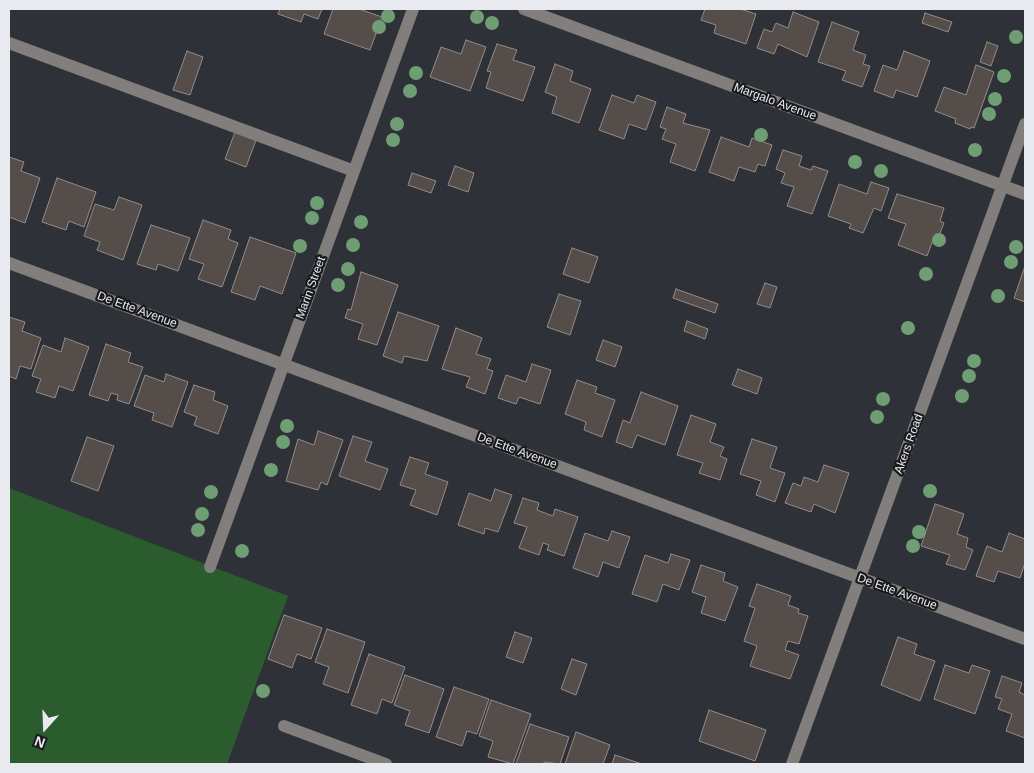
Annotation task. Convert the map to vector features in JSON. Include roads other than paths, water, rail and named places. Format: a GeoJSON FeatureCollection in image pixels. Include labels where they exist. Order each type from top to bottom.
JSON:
{"type":"FeatureCollection","features":[{"type":"Feature","properties":{"kind":"street","name":"Marin Street"},"geometry":{"type":"LineString","coordinates":[[210,567],[413,9]]}},
{"type":"Feature","properties":{"kind":"street","name":"Margalo Avenue"},"geometry":{"type":"LineString","coordinates":[[524,9],[1025,194]]}},
{"type":"Feature","properties":{"kind":"street"},"geometry":{"type":"LineString","coordinates":[[9,43],[354,171]]}},
{"type":"Feature","properties":{"kind":"street","name":"Akers Road"},"geometry":{"type":"LineString","coordinates":[[792,764],[1025,124]]}},
{"type":"Feature","properties":{"kind":"street","name":"De Ette Avenue"},"geometry":{"type":"LineString","coordinates":[[9,263],[1025,639]]}},
{"type":"Feature","properties":{"kind":"street"},"geometry":{"type":"LineString","coordinates":[[284,726],[386,764]]}}]}
